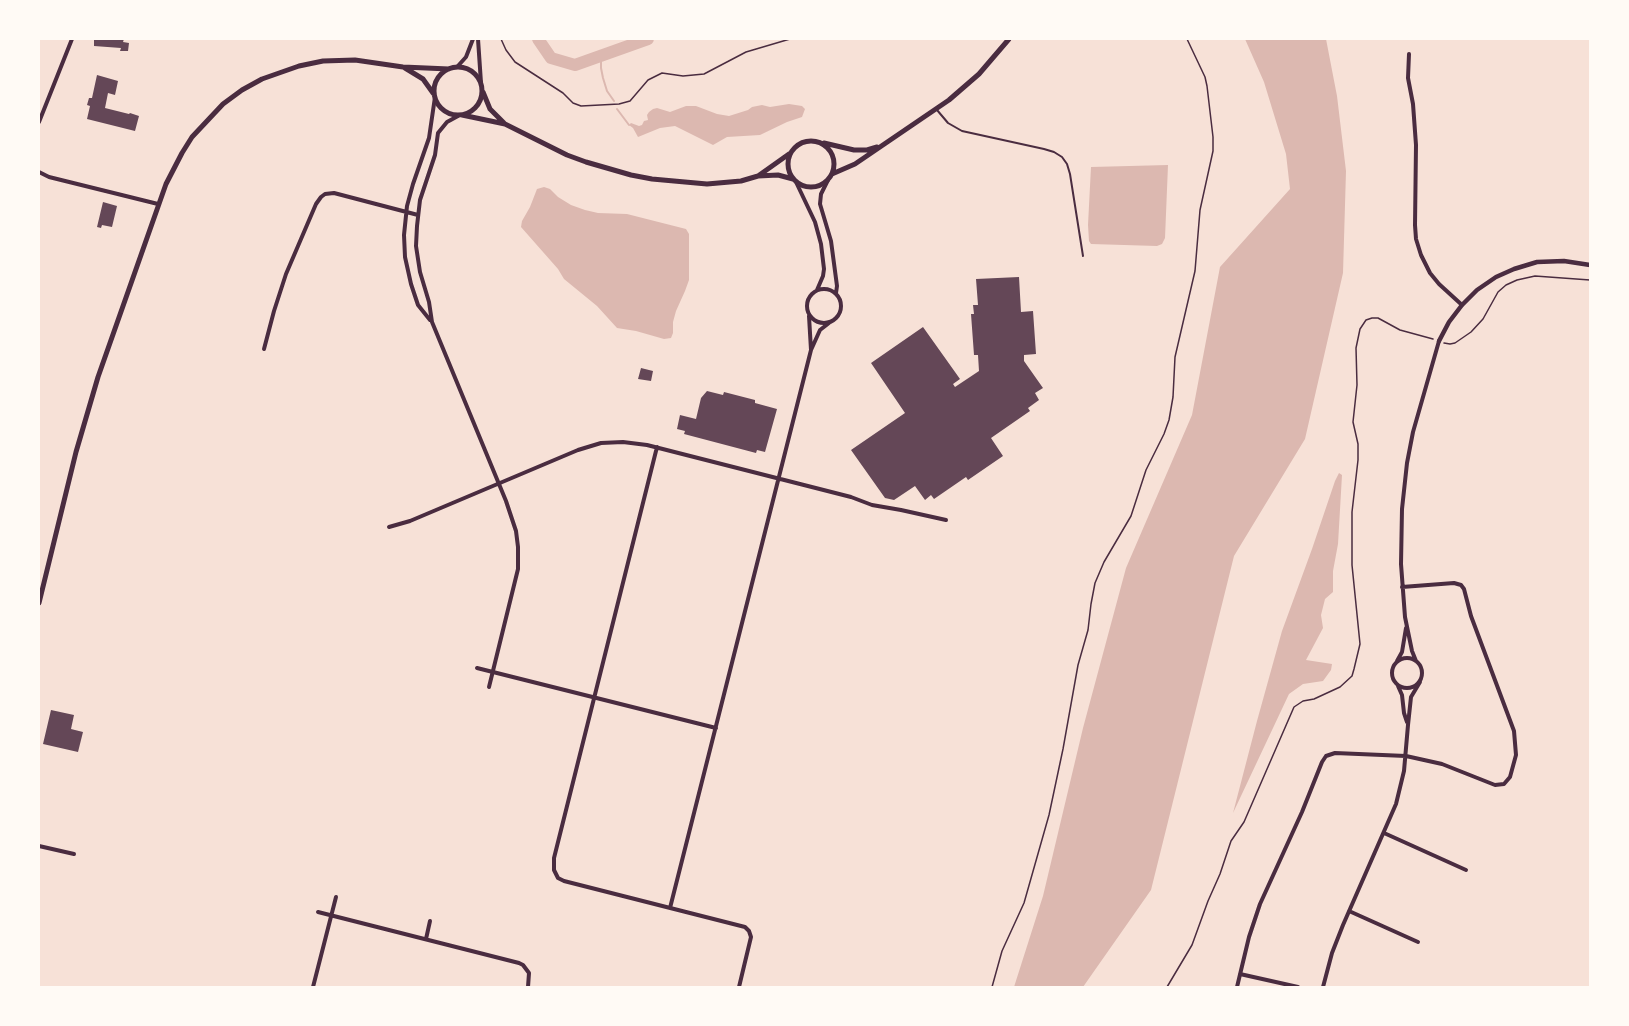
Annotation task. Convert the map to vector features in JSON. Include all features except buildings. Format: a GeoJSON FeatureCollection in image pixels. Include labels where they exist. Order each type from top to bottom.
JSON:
{"type":"FeatureCollection","features":[{"type":"Feature","properties":{"kind":"main road"},"geometry":{"type":"LineString","coordinates":[[832,174],[855,164],[937,110],[979,74],[1009,39]]}},
{"type":"Feature","properties":{"kind":"main road"},"geometry":{"type":"LineString","coordinates":[[39,603],[91,399],[158,204],[174,168],[192,137],[223,104],[242,90],[262,79],[299,66],[332,61],[366,61],[403,67],[449,69]]}},
{"type":"Feature","properties":{"kind":"main road"},"geometry":{"type":"LineString","coordinates":[[403,67],[423,79],[443,111],[505,124],[567,154],[597,166],[631,175],[707,184],[741,181],[758,176],[778,176],[794,180],[807,187],[815,187],[828,180],[835,166],[827,146],[820,142]]}},
{"type":"Feature","properties":{"kind":"main road"},"geometry":{"type":"LineString","coordinates":[[434,95],[435,86],[442,73],[457,67],[464,68],[477,76],[490,109],[505,124]]}},
{"type":"Feature","properties":{"kind":"main road"},"geometry":{"type":"LineString","coordinates":[[460,116],[476,108],[483,92]]}},
{"type":"Feature","properties":{"kind":"main road"},"geometry":{"type":"LineString","coordinates":[[758,176],[791,153],[800,143],[813,140],[861,150],[884,144]]}},
{"type":"Feature","properties":{"kind":"main road"},"geometry":{"type":"LineString","coordinates":[[791,153],[788,167],[794,180]]}},
{"type":"Feature","properties":{"kind":"street"},"geometry":{"type":"LineString","coordinates":[[39,122],[72,39]]}},
{"type":"Feature","properties":{"kind":"street"},"geometry":{"type":"LineString","coordinates":[[457,67],[466,57],[473,39]]}},
{"type":"Feature","properties":{"kind":"street"},"geometry":{"type":"LineString","coordinates":[[478,39],[481,82]]}},
{"type":"Feature","properties":{"kind":"street"},"geometry":{"type":"LineString","coordinates":[[1409,54],[1408,78],[1415,120],[1416,145],[1414,225],[1416,239],[1422,258],[1434,278],[1462,305]]}},
{"type":"Feature","properties":{"kind":"street"},"geometry":{"type":"LineString","coordinates":[[432,322],[418,305],[408,274],[404,244],[406,212],[429,138],[434,95]]}},
{"type":"Feature","properties":{"kind":"street"},"geometry":{"type":"LineString","coordinates":[[460,116],[447,122],[438,133],[436,151],[425,183],[418,215],[416,234],[418,261],[432,322],[498,483],[514,525],[518,547],[515,581],[489,687]]}},
{"type":"Feature","properties":{"kind":"street"},"geometry":{"type":"LineString","coordinates":[[39,172],[49,177],[158,204]]}},
{"type":"Feature","properties":{"kind":"street"},"geometry":{"type":"LineString","coordinates":[[794,180],[812,213],[821,244],[823,276],[817,290]]}},
{"type":"Feature","properties":{"kind":"street"},"geometry":{"type":"LineString","coordinates":[[828,180],[821,194],[820,204],[831,242],[836,293]]}},
{"type":"Feature","properties":{"kind":"street"},"geometry":{"type":"LineString","coordinates":[[264,349],[286,274],[321,197],[334,193],[418,215]]}},
{"type":"Feature","properties":{"kind":"street"},"geometry":{"type":"LineString","coordinates":[[1323,987],[1332,953],[1399,796],[1406,756],[1411,697],[1422,673],[1412,651],[1406,627],[1402,587],[1401,530],[1407,463],[1439,341],[1449,322],[1462,305],[1477,290],[1496,277],[1537,262],[1564,261],[1590,264]]}},
{"type":"Feature","properties":{"kind":"street"},"geometry":{"type":"LineString","coordinates":[[670,908],[811,350],[820,330],[834,320],[841,310],[841,301],[836,293],[827,288],[810,294],[807,300],[811,350]]}},
{"type":"Feature","properties":{"kind":"street"},"geometry":{"type":"LineString","coordinates":[[809,315],[817,322],[829,322]]}},
{"type":"Feature","properties":{"kind":"street"},"geometry":{"type":"LineString","coordinates":[[389,527],[578,450],[593,445],[623,442],[657,447],[856,498],[872,505],[946,520]]}},
{"type":"Feature","properties":{"kind":"street"},"geometry":{"type":"LineString","coordinates":[[657,447],[554,858],[554,870],[558,878],[564,881],[741,926],[749,931],[750,941],[739,987]]}},
{"type":"Feature","properties":{"kind":"street"},"geometry":{"type":"LineString","coordinates":[[1237,987],[1260,904],[1326,756],[1335,753],[1406,756],[1442,764],[1498,785],[1504,784],[1510,777],[1516,748],[1512,726],[1475,628],[1464,589],[1461,585],[1454,583],[1402,587]]}},
{"type":"Feature","properties":{"kind":"street"},"geometry":{"type":"LineString","coordinates":[[1406,627],[1402,651],[1392,668],[1392,678],[1402,695],[1408,724]]}},
{"type":"Feature","properties":{"kind":"street"},"geometry":{"type":"LineString","coordinates":[[1395,664],[1398,660],[1407,658],[1416,661]]}},
{"type":"Feature","properties":{"kind":"street"},"geometry":{"type":"LineString","coordinates":[[477,668],[716,728]]}},
{"type":"Feature","properties":{"kind":"street"},"geometry":{"type":"LineString","coordinates":[[1398,686],[1412,687],[1420,681]]}},
{"type":"Feature","properties":{"kind":"street"},"geometry":{"type":"LineString","coordinates":[[1384,833],[1466,870]]}},
{"type":"Feature","properties":{"kind":"street"},"geometry":{"type":"LineString","coordinates":[[39,846],[74,854]]}},
{"type":"Feature","properties":{"kind":"street"},"geometry":{"type":"LineString","coordinates":[[313,987],[336,897]]}},
{"type":"Feature","properties":{"kind":"street"},"geometry":{"type":"LineString","coordinates":[[1349,911],[1418,942]]}},
{"type":"Feature","properties":{"kind":"street"},"geometry":{"type":"LineString","coordinates":[[318,912],[523,964],[529,974],[528,987]]}},
{"type":"Feature","properties":{"kind":"street"},"geometry":{"type":"LineString","coordinates":[[426,939],[430,921]]}},
{"type":"Feature","properties":{"kind":"street"},"geometry":{"type":"LineString","coordinates":[[1240,974],[1298,987]]}},
{"type":"Feature","properties":{"kind":"lane"},"geometry":{"type":"LineString","coordinates":[[937,110],[948,123],[962,131],[1044,149],[1062,157],[1070,174],[1083,256]]}},
{"type":"Feature","properties":{"kind":"path"},"geometry":{"type":"LineString","coordinates":[[501,39],[515,62],[563,93],[573,103],[581,106],[619,104],[630,101],[648,80],[656,75],[662,73],[683,76],[704,74],[746,52],[790,39]]}},
{"type":"Feature","properties":{"kind":"path"},"geometry":{"type":"LineString","coordinates":[[992,987],[1002,951],[1024,903],[1048,815],[1078,665],[1088,630],[1095,583],[1104,562],[1131,516],[1146,470],[1169,420],[1173,397],[1175,357],[1195,271],[1200,210],[1213,151],[1213,130],[1205,77],[1187,39]]}},
{"type":"Feature","properties":{"kind":"path"},"geometry":{"type":"LineString","coordinates":[[1167,987],[1192,945],[1231,840],[1244,822],[1294,707],[1303,701],[1314,699],[1340,687],[1352,676],[1360,644],[1352,564],[1352,513],[1358,460],[1358,444],[1353,422],[1357,385],[1356,348],[1360,329],[1366,320],[1378,318],[1397,329],[1450,344],[1455,343],[1471,332],[1483,319],[1498,292],[1506,285],[1535,276],[1590,280]]}},
{"type":"Feature","properties":{"kind":"shaded area"},"geometry":{"type":"Polygon","coordinates":[[[1245,39],[1326,39],[1337,96],[1346,171],[1343,273],[1305,439],[1234,556],[1151,890],[1083,987],[1014,987],[1043,896],[1083,728],[1126,568],[1192,415],[1220,267],[1290,189],[1286,154],[1264,82],[1245,39]]]}},
{"type":"Feature","properties":{"kind":"shaded area"},"geometry":{"type":"Polygon","coordinates":[[[789,104],[802,106],[805,109],[802,117],[760,135],[727,137],[713,145],[675,126],[660,128],[638,137],[629,125],[631,123],[642,125],[648,120],[649,112],[657,108],[670,112],[686,106],[696,106],[729,116],[762,105],[770,107],[789,104]]]}},
{"type":"Feature","properties":{"kind":"shaded area"},"geometry":{"type":"Polygon","coordinates":[[[1168,165],[1165,238],[1162,244],[1157,246],[1091,244],[1088,225],[1091,167],[1168,165]]]}},
{"type":"Feature","properties":{"kind":"shaded area"},"geometry":{"type":"Polygon","coordinates":[[[544,187],[571,205],[585,210],[627,214],[686,229],[689,234],[689,280],[676,311],[671,338],[664,339],[617,328],[597,306],[564,279],[521,227],[537,189],[544,187]]]}},
{"type":"Feature","properties":{"kind":"shaded area"},"geometry":{"type":"Polygon","coordinates":[[[1339,473],[1342,475],[1333,592],[1325,599],[1321,615],[1323,628],[1306,660],[1332,664],[1331,670],[1323,681],[1303,684],[1289,694],[1233,813],[1282,631],[1339,473]]]}},
{"type":"Feature","properties":{"kind":"waterway"},"geometry":{"type":"LineString","coordinates":[[538,39],[551,58],[575,65],[648,39]]}},
{"type":"Feature","properties":{"kind":"waterway"},"geometry":{"type":"LineString","coordinates":[[601,56],[603,78],[607,91],[614,101]]}},
{"type":"Feature","properties":{"kind":"waterway"},"geometry":{"type":"LineString","coordinates":[[617,109],[629,125]]}}]}
